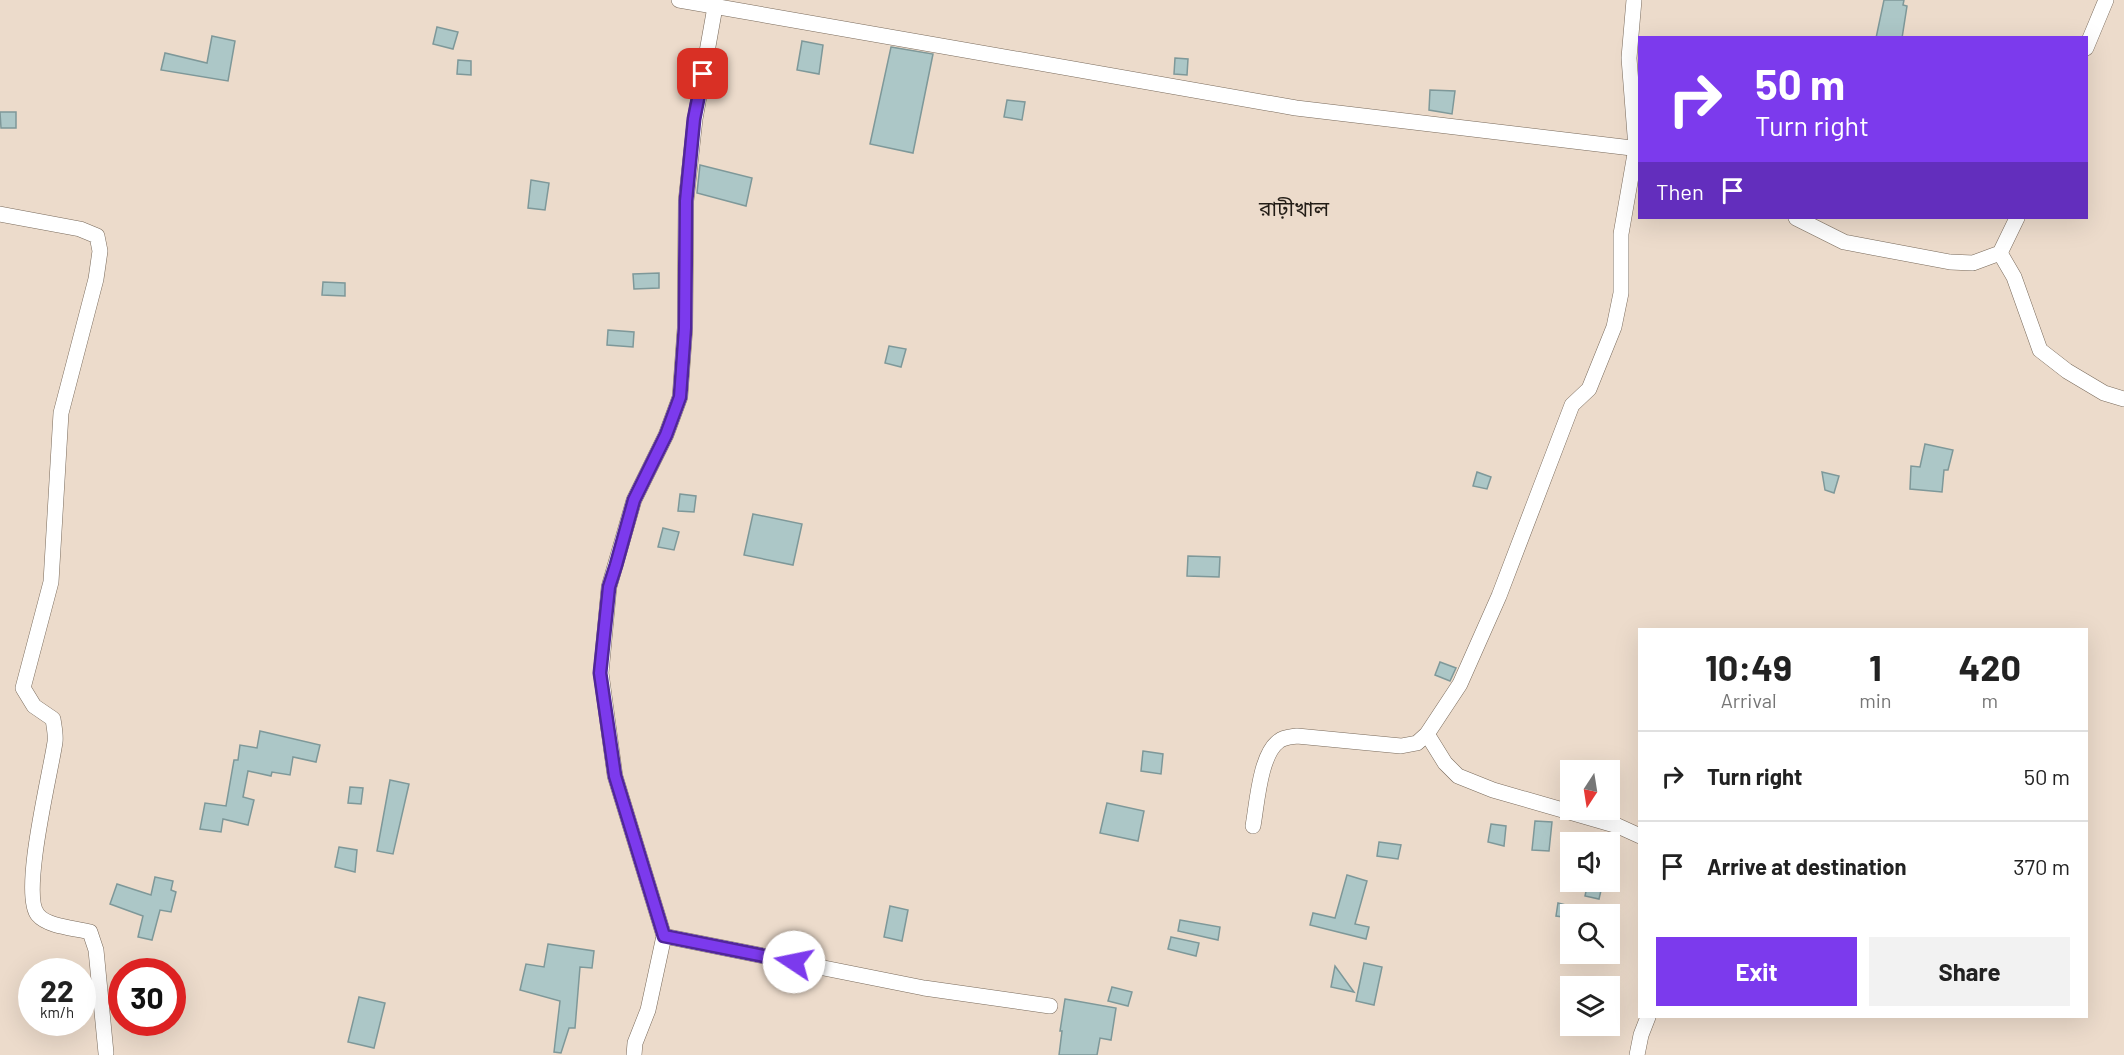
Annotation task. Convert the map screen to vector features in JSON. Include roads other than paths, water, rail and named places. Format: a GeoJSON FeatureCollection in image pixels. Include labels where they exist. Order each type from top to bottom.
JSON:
{"type":"FeatureCollection","features":[{"type":"Feature","properties":{"kind":"street"},"geometry":{"type":"LineString","coordinates":[[679,0],[1296,108],[1638,148]]}},
{"type":"Feature","properties":{"kind":"street"},"geometry":{"type":"LineString","coordinates":[[1253,826],[1265,760],[1273,745],[1281,738],[1297,736],[1401,746],[1417,743],[1427,734],[1460,684],[1498,596],[1572,405],[1589,389],[1614,327],[1621,293],[1621,234],[1638,148],[1629,58],[1634,0]]}},
{"type":"Feature","properties":{"kind":"street"},"geometry":{"type":"LineString","coordinates":[[2088,43],[2106,0]]}},
{"type":"Feature","properties":{"kind":"street"},"geometry":{"type":"LineString","coordinates":[[634,1055],[635,1043],[648,1010],[664,936],[615,776],[600,673],[609,587],[634,500],[666,435],[680,397],[685,328],[686,201],[694,119],[715,7]]}},
{"type":"Feature","properties":{"kind":"street"},"geometry":{"type":"LineString","coordinates":[[0,214],[80,229],[97,236],[100,251],[96,279],[61,413],[51,582],[23,688],[34,706],[53,719],[55,740],[39,816],[33,895],[35,913],[52,923],[90,932],[96,950],[106,1053]]}},
{"type":"Feature","properties":{"kind":"street"},"geometry":{"type":"LineString","coordinates":[[1798,219],[1844,242],[1950,262],[1973,263],[2000,253],[2017,219]]}},
{"type":"Feature","properties":{"kind":"street"},"geometry":{"type":"LineString","coordinates":[[2000,253],[2014,278],[2040,350],[2067,371],[2104,393],[2124,399]]}},
{"type":"Feature","properties":{"kind":"street"},"geometry":{"type":"LineString","coordinates":[[1427,734],[1445,762],[1458,776],[1493,790],[1618,826],[1638,835]]}},
{"type":"Feature","properties":{"kind":"street"},"geometry":{"type":"LineString","coordinates":[[664,936],[924,988],[1050,1006]]}},
{"type":"Feature","properties":{"kind":"street"},"geometry":{"type":"LineString","coordinates":[[1637,1055],[1648,1018]]}},
{"type":"Feature","properties":{"kind":"district","name":"রাঢ়ীখাল"},"geometry":{"type":"Point","coordinates":[1294,209]}}]}
